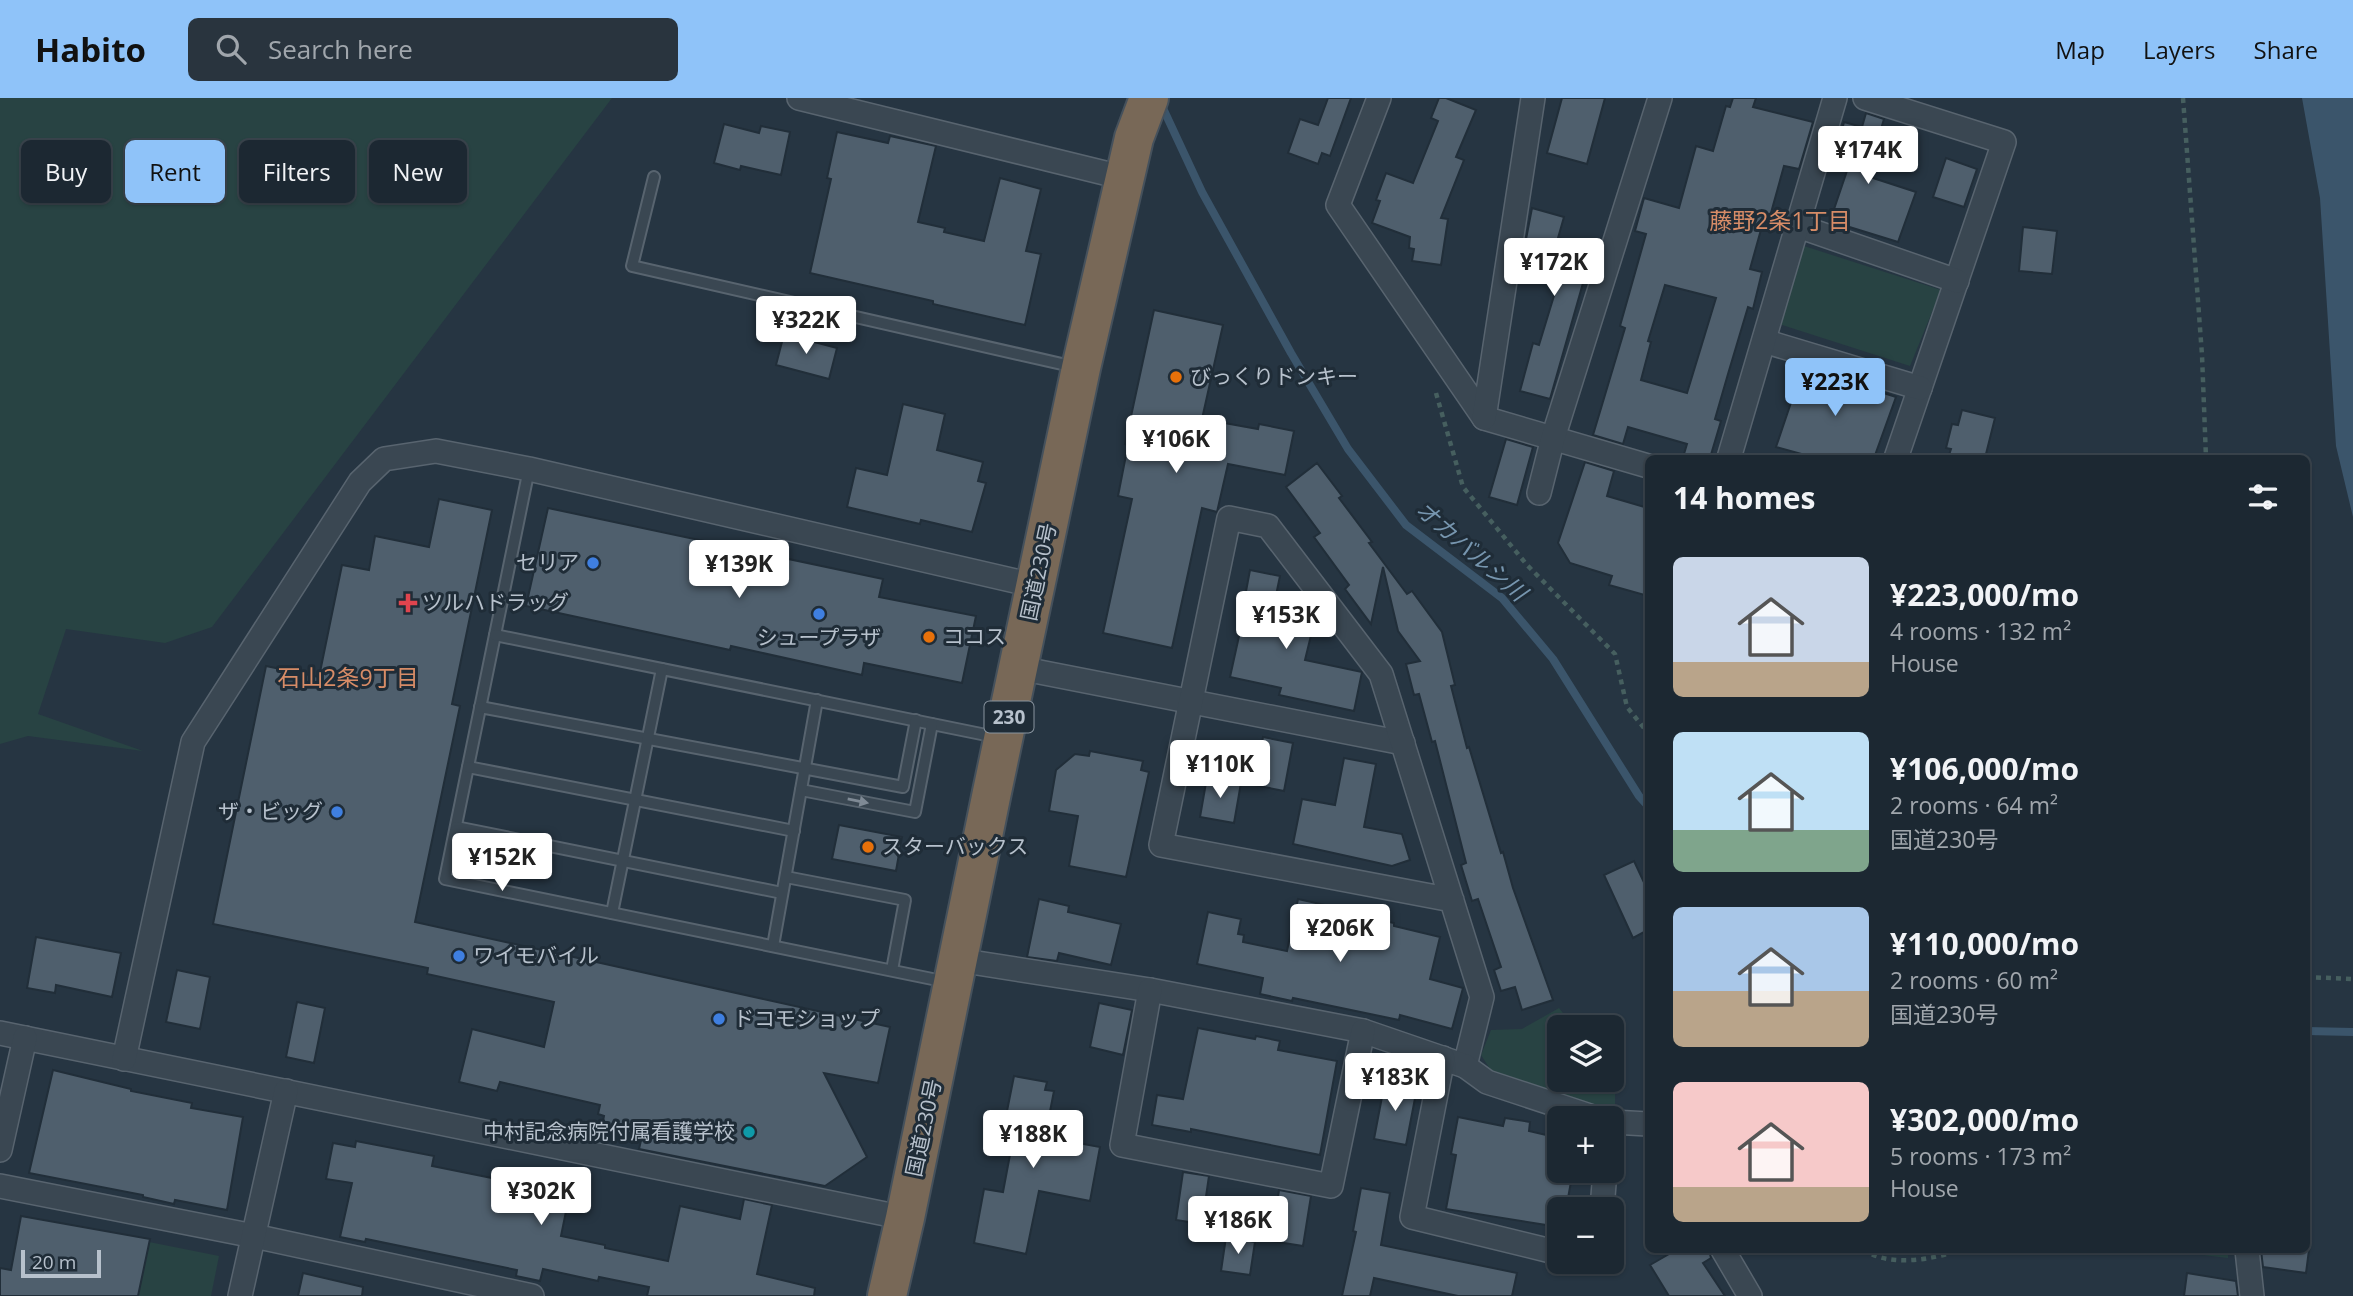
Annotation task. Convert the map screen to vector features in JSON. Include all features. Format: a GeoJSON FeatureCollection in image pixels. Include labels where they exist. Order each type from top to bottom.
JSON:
{"type":"FeatureCollection","features":[{"type":"Feature","properties":{"kind":"highway","name":"国道230号"},"geometry":{"type":"LineString","coordinates":[[887,1296],[1082,368],[1134,138],[1149,98]]}},
{"type":"Feature","properties":{"kind":"street"},"geometry":{"type":"LineString","coordinates":[[799,98],[1125,178]]}},
{"type":"Feature","properties":{"kind":"street"},"geometry":{"type":"LineString","coordinates":[[1379,98],[1338,205],[1485,418],[1645,465]]}},
{"type":"Feature","properties":{"kind":"street"},"geometry":{"type":"LineString","coordinates":[[1485,418],[1533,98]]}},
{"type":"Feature","properties":{"kind":"street"},"geometry":{"type":"LineString","coordinates":[[1539,493],[1553,438],[1660,98]]}},
{"type":"Feature","properties":{"kind":"street"},"geometry":{"type":"LineString","coordinates":[[1731,455],[1835,98]]}},
{"type":"Feature","properties":{"kind":"street"},"geometry":{"type":"LineString","coordinates":[[1879,100],[2004,142],[1897,455]]}},
{"type":"Feature","properties":{"kind":"street"},"geometry":{"type":"LineString","coordinates":[[1798,226],[1957,281]]}},
{"type":"Feature","properties":{"kind":"street"},"geometry":{"type":"LineString","coordinates":[[1764,341],[1920,388]]}},
{"type":"Feature","properties":{"kind":"street"},"geometry":{"type":"LineString","coordinates":[[124,1059],[193,742],[360,482],[384,458],[436,451],[529,469],[1037,586]]}},
{"type":"Feature","properties":{"kind":"street"},"geometry":{"type":"LineString","coordinates":[[1452,900],[1161,845],[1229,518],[1268,526],[1381,674],[1403,743],[1452,900],[1482,997],[1465,1066]]}},
{"type":"Feature","properties":{"kind":"street"},"geometry":{"type":"LineString","coordinates":[[1019,668],[1403,743]]}},
{"type":"Feature","properties":{"kind":"street"},"geometry":{"type":"LineString","coordinates":[[956,971],[1150,990],[1363,1031],[1465,1066],[1487,1082],[1560,1106]]}},
{"type":"Feature","properties":{"kind":"street"},"geometry":{"type":"LineString","coordinates":[[1150,990],[1122,1145],[1331,1186],[1363,1031]]}},
{"type":"Feature","properties":{"kind":"street"},"geometry":{"type":"LineString","coordinates":[[0,1033],[905,1218]]}},
{"type":"Feature","properties":{"kind":"street"},"geometry":{"type":"LineString","coordinates":[[0,1150],[24,1038]]}},
{"type":"Feature","properties":{"kind":"street"},"geometry":{"type":"LineString","coordinates":[[1443,1058],[1412,1217],[1547,1250]]}},
{"type":"Feature","properties":{"kind":"street"},"geometry":{"type":"LineString","coordinates":[[240,1296],[286,1091]]}},
{"type":"Feature","properties":{"kind":"street"},"geometry":{"type":"LineString","coordinates":[[1624,1123],[1645,1124]]}},
{"type":"Feature","properties":{"kind":"street"},"geometry":{"type":"LineString","coordinates":[[0,1186],[254,1236],[532,1296]]}},
{"type":"Feature","properties":{"kind":"street"},"geometry":{"type":"LineString","coordinates":[[1725,1253],[1750,1296]]}},
{"type":"Feature","properties":{"kind":"street"},"geometry":{"type":"LineString","coordinates":[[2247,1253],[2252,1296]]}},
{"type":"Feature","properties":{"kind":"lane"},"geometry":{"type":"LineString","coordinates":[[654,177],[632,266],[1082,368]]}},
{"type":"Feature","properties":{"kind":"lane"},"geometry":{"type":"LineString","coordinates":[[529,469],[445,879],[892,970],[956,971]]}},
{"type":"Feature","properties":{"kind":"lane"},"geometry":{"type":"LineString","coordinates":[[495,635],[1004,739]]}},
{"type":"Feature","properties":{"kind":"lane"},"geometry":{"type":"LineString","coordinates":[[612,913],[662,669]]}},
{"type":"Feature","properties":{"kind":"lane"},"geometry":{"type":"LineString","coordinates":[[773,946],[817,700]]}},
{"type":"Feature","properties":{"kind":"lane"},"geometry":{"type":"LineString","coordinates":[[480,707],[903,787],[916,720]]}},
{"type":"Feature","properties":{"kind":"lane"},"geometry":{"type":"LineString","coordinates":[[801,790],[915,812],[932,724]]}},
{"type":"Feature","properties":{"kind":"lane"},"geometry":{"type":"LineString","coordinates":[[468,767],[794,831]]}},
{"type":"Feature","properties":{"kind":"lane"},"geometry":{"type":"LineString","coordinates":[[456,827],[782,893]]}},
{"type":"Feature","properties":{"kind":"lane"},"geometry":{"type":"LineString","coordinates":[[786,877],[905,900],[892,970]]}},
{"type":"Feature","properties":{"kind":"path"},"geometry":{"type":"LineString","coordinates":[[2183,98],[2202,355],[2206,455]]}},
{"type":"Feature","properties":{"kind":"path"},"geometry":{"type":"LineString","coordinates":[[1433,384],[1463,487],[1527,565],[1615,654],[1628,707],[1645,729]]}},
{"type":"Feature","properties":{"kind":"path"},"geometry":{"type":"LineString","coordinates":[[2310,977],[2353,979]]}},
{"type":"Feature","properties":{"kind":"path"},"geometry":{"type":"LineString","coordinates":[[1869,1253],[1876,1257],[1905,1260],[1938,1258],[1952,1253]]}},
{"type":"Feature","properties":{"kind":"green space"},"geometry":{"type":"Polygon","coordinates":[[[0,98],[612,98],[212,627],[165,643],[66,629],[38,714],[143,751],[28,736],[0,744],[0,98]]]}},
{"type":"Feature","properties":{"kind":"green space"},"geometry":{"type":"Polygon","coordinates":[[[1804,246],[1941,290],[1910,366],[1779,324],[1804,246]]]}},
{"type":"Feature","properties":{"kind":"green space"},"geometry":{"type":"Polygon","coordinates":[[[1559,1008],[1565,1015],[1547,1015],[1547,1089],[1492,1072],[1481,1055],[1491,1030],[1522,1029],[1559,1008]]]}},
{"type":"Feature","properties":{"kind":"green space"},"geometry":{"type":"Polygon","coordinates":[[[1555,1092],[1615,1092],[1615,1106],[1599,1106],[1555,1092]]]}},
{"type":"Feature","properties":{"kind":"green space"},"geometry":{"type":"Polygon","coordinates":[[[149,1242],[219,1256],[211,1296],[138,1296],[149,1242]]]}},
{"type":"Feature","properties":{"kind":"green space"},"geometry":{"type":"Polygon","coordinates":[[[2186,1253],[2228,1253],[2228,1258],[2186,1253]]]}},
{"type":"Feature","properties":{"kind":"water"},"geometry":{"type":"Polygon","coordinates":[[[2302,98],[2353,98],[2353,517],[2336,446],[2320,198],[2302,98]]]}},
{"type":"Feature","properties":{"kind":"building"},"geometry":{"type":"Polygon","coordinates":[[[1328,98],[1351,98],[1330,156],[1322,153],[1318,164],[1288,153],[1300,119],[1318,125],[1328,98]]]}},
{"type":"Feature","properties":{"kind":"building"},"geometry":{"type":"Polygon","coordinates":[[[1439,98],[1446,98],[1476,110],[1456,157],[1464,160],[1441,218],[1448,219],[1441,265],[1412,261],[1414,249],[1409,248],[1410,237],[1372,223],[1380,201],[1376,200],[1386,173],[1413,183],[1438,121],[1431,118],[1439,98]]]}},
{"type":"Feature","properties":{"kind":"building"},"geometry":{"type":"Polygon","coordinates":[[[1562,98],[1605,98],[1587,164],[1547,153],[1562,98]]]}},
{"type":"Feature","properties":{"kind":"building"},"geometry":{"type":"Polygon","coordinates":[[[1733,98],[1756,98],[1753,107],[1813,122],[1799,169],[1784,166],[1769,220],[1764,219],[1750,269],[1762,272],[1753,309],[1748,307],[1715,419],[1721,421],[1711,455],[1684,454],[1687,444],[1628,427],[1623,444],[1593,435],[1625,328],[1620,326],[1646,234],[1635,231],[1644,198],[1679,208],[1696,146],[1713,151],[1726,106],[1730,107],[1733,98]],[[1665,285],[1648,341],[1651,342],[1641,380],[1687,393],[1716,298],[1665,285]]]}},
{"type":"Feature","properties":{"kind":"building"},"geometry":{"type":"Polygon","coordinates":[[[1866,113],[1884,119],[1867,176],[1916,192],[1898,242],[1830,221],[1850,162],[1832,157],[1840,129],[1842,130],[1844,122],[1862,127],[1866,113]]]}},
{"type":"Feature","properties":{"kind":"building"},"geometry":{"type":"Polygon","coordinates":[[[724,124],[759,133],[761,126],[790,132],[781,175],[741,166],[740,170],[714,163],[724,124]]]}},
{"type":"Feature","properties":{"kind":"building"},"geometry":{"type":"Polygon","coordinates":[[[837,132],[888,143],[890,136],[936,146],[918,222],[945,228],[944,232],[984,241],[1000,178],[1041,189],[1026,251],[1041,254],[1025,325],[810,273],[831,179],[827,178],[837,132]]]}},
{"type":"Feature","properties":{"kind":"building"},"geometry":{"type":"Polygon","coordinates":[[[1946,158],[1977,169],[1964,207],[1933,197],[1946,158]]]}},
{"type":"Feature","properties":{"kind":"building"},"geometry":{"type":"Polygon","coordinates":[[[1532,208],[1564,217],[1558,238],[1593,248],[1550,399],[1520,391],[1533,343],[1539,345],[1561,265],[1523,255],[1532,208]]]}},
{"type":"Feature","properties":{"kind":"building"},"geometry":{"type":"Polygon","coordinates":[[[2023,227],[2057,231],[2052,274],[2019,271],[2023,227]]]}},
{"type":"Feature","properties":{"kind":"building"},"geometry":{"type":"Polygon","coordinates":[[[1154,310],[1223,325],[1202,419],[1258,429],[1259,424],[1294,431],[1285,475],[1228,464],[1217,512],[1202,508],[1172,648],[1103,633],[1132,499],[1118,496],[1128,445],[1125,444],[1154,310]]]}},
{"type":"Feature","properties":{"kind":"building"},"geometry":{"type":"Polygon","coordinates":[[[784,334],[837,348],[829,379],[776,365],[784,334]]]}},
{"type":"Feature","properties":{"kind":"building"},"geometry":{"type":"Polygon","coordinates":[[[1803,367],[1896,397],[1875,455],[1805,455],[1776,447],[1803,367]]]}},
{"type":"Feature","properties":{"kind":"building"},"geometry":{"type":"Polygon","coordinates":[[[903,404],[945,414],[937,450],[983,462],[978,481],[986,483],[972,532],[921,520],[920,524],[847,507],[856,468],[887,475],[903,404]]]}},
{"type":"Feature","properties":{"kind":"building"},"geometry":{"type":"Polygon","coordinates":[[[1962,410],[1995,418],[1986,455],[1949,455],[1951,449],[1946,448],[1952,424],[1958,425],[1962,410]]]}},
{"type":"Feature","properties":{"kind":"building"},"geometry":{"type":"Polygon","coordinates":[[[1506,439],[1533,447],[1517,505],[1489,497],[1506,439]]]}},
{"type":"Feature","properties":{"kind":"building"},"geometry":{"type":"Polygon","coordinates":[[[1585,462],[1614,471],[1607,496],[1645,507],[1645,595],[1609,585],[1612,576],[1570,563],[1558,543],[1585,462]]]}},
{"type":"Feature","properties":{"kind":"building"},"geometry":{"type":"Polygon","coordinates":[[[1317,463],[1372,542],[1369,543],[1407,594],[1412,591],[1442,632],[1455,685],[1451,686],[1467,748],[1469,747],[1501,853],[1503,852],[1553,1000],[1522,1010],[1515,987],[1501,991],[1494,970],[1501,967],[1478,899],[1472,901],[1461,865],[1466,863],[1435,741],[1432,742],[1419,694],[1414,695],[1406,664],[1420,661],[1398,631],[1383,567],[1371,624],[1345,589],[1349,585],[1314,537],[1320,533],[1286,487],[1317,463]]]}},
{"type":"Feature","properties":{"kind":"building"},"geometry":{"type":"Polygon","coordinates":[[[439,499],[492,510],[452,704],[460,706],[415,922],[890,1027],[878,1083],[824,1073],[867,1157],[825,1186],[639,1149],[642,1136],[602,1126],[604,1116],[598,1114],[600,1105],[500,1082],[497,1091],[459,1082],[472,1029],[544,1047],[554,1002],[427,974],[428,968],[213,924],[266,666],[319,677],[342,565],[369,570],[375,536],[429,547],[439,499]]]}},
{"type":"Feature","properties":{"kind":"building"},"geometry":{"type":"Polygon","coordinates":[[[548,508],[883,579],[879,597],[976,616],[962,683],[864,663],[862,675],[526,606],[548,508]]]}},
{"type":"Feature","properties":{"kind":"building"},"geometry":{"type":"Polygon","coordinates":[[[1250,570],[1280,576],[1274,605],[1316,615],[1305,660],[1362,672],[1354,711],[1279,695],[1281,688],[1230,677],[1250,570]]]}},
{"type":"Feature","properties":{"kind":"building"},"geometry":{"type":"Polygon","coordinates":[[[1263,737],[1293,743],[1284,791],[1254,785],[1263,737]]]}},
{"type":"Feature","properties":{"kind":"building"},"geometry":{"type":"Polygon","coordinates":[[[1090,751],[1143,761],[1141,770],[1149,772],[1126,877],[1069,866],[1078,816],[1049,811],[1056,770],[1075,754],[1089,756],[1090,751]]]}},
{"type":"Feature","properties":{"kind":"building"},"geometry":{"type":"Polygon","coordinates":[[[1344,758],[1376,764],[1364,827],[1402,834],[1410,860],[1392,866],[1293,844],[1302,799],[1335,805],[1344,758]]]}},
{"type":"Feature","properties":{"kind":"building"},"geometry":{"type":"Polygon","coordinates":[[[1207,777],[1241,783],[1234,823],[1200,817],[1207,777]]]}},
{"type":"Feature","properties":{"kind":"building"},"geometry":{"type":"Polygon","coordinates":[[[839,825],[902,837],[896,871],[832,859],[839,825]]]}},
{"type":"Feature","properties":{"kind":"building"},"geometry":{"type":"Polygon","coordinates":[[[1634,861],[1645,885],[1645,932],[1633,938],[1604,875],[1634,861]]]}},
{"type":"Feature","properties":{"kind":"building"},"geometry":{"type":"Polygon","coordinates":[[[1039,899],[1069,906],[1068,912],[1121,924],[1111,965],[1059,953],[1057,961],[1027,957],[1039,899]]]}},
{"type":"Feature","properties":{"kind":"building"},"geometry":{"type":"Polygon","coordinates":[[[1298,899],[1440,937],[1430,979],[1463,988],[1452,1029],[1400,1015],[1399,1020],[1293,998],[1292,1001],[1260,994],[1263,978],[1197,964],[1208,912],[1241,919],[1238,934],[1244,935],[1243,942],[1287,951],[1298,899]]]}},
{"type":"Feature","properties":{"kind":"building"},"geometry":{"type":"Polygon","coordinates":[[[36,937],[121,953],[112,997],[56,985],[55,993],[27,988],[36,937]]]}},
{"type":"Feature","properties":{"kind":"building"},"geometry":{"type":"Polygon","coordinates":[[[177,970],[210,977],[200,1029],[166,1022],[177,970]]]}},
{"type":"Feature","properties":{"kind":"building"},"geometry":{"type":"Polygon","coordinates":[[[297,1002],[325,1008],[314,1063],[286,1057],[297,1002]]]}},
{"type":"Feature","properties":{"kind":"building"},"geometry":{"type":"Polygon","coordinates":[[[1099,1003],[1132,1010],[1123,1055],[1090,1047],[1099,1003]]]}},
{"type":"Feature","properties":{"kind":"building"},"geometry":{"type":"Polygon","coordinates":[[[1198,1028],[1280,1041],[1278,1050],[1337,1061],[1320,1155],[1191,1129],[1191,1132],[1152,1125],[1157,1095],[1183,1099],[1198,1028]]]}},
{"type":"Feature","properties":{"kind":"building"},"geometry":{"type":"Polygon","coordinates":[[[53,1070],[131,1091],[192,1103],[191,1108],[243,1117],[227,1210],[175,1200],[174,1204],[143,1195],[29,1173],[53,1070]]]}},
{"type":"Feature","properties":{"kind":"building"},"geometry":{"type":"Polygon","coordinates":[[[1014,1076],[1047,1082],[1045,1090],[1054,1091],[1045,1137],[1100,1147],[1090,1201],[1039,1191],[1026,1254],[974,1243],[984,1189],[1003,1192],[1015,1128],[1004,1126],[1014,1076]]]}},
{"type":"Feature","properties":{"kind":"building"},"geometry":{"type":"Polygon","coordinates":[[[1385,1081],[1417,1088],[1406,1145],[1374,1139],[1385,1081]]]}},
{"type":"Feature","properties":{"kind":"building"},"geometry":{"type":"Polygon","coordinates":[[[1458,1117],[1503,1126],[1505,1118],[1530,1122],[1529,1131],[1547,1135],[1547,1183],[1571,1183],[1568,1197],[1547,1197],[1547,1225],[1446,1209],[1456,1155],[1451,1154],[1458,1117]]]}},
{"type":"Feature","properties":{"kind":"building"},"geometry":{"type":"Polygon","coordinates":[[[356,1141],[434,1156],[432,1166],[492,1178],[493,1172],[545,1182],[547,1172],[573,1177],[561,1236],[668,1261],[680,1206],[740,1219],[744,1199],[772,1205],[757,1274],[815,1288],[814,1296],[647,1296],[649,1287],[599,1277],[598,1281],[543,1269],[540,1281],[516,1276],[517,1270],[366,1239],[365,1242],[340,1237],[352,1183],[326,1179],[333,1143],[355,1147],[356,1141]]]}},
{"type":"Feature","properties":{"kind":"building"},"geometry":{"type":"Polygon","coordinates":[[[1183,1172],[1209,1176],[1202,1224],[1176,1220],[1183,1172]]]}},
{"type":"Feature","properties":{"kind":"building"},"geometry":{"type":"Polygon","coordinates":[[[1361,1188],[1390,1193],[1381,1245],[1517,1273],[1512,1296],[1458,1296],[1374,1278],[1370,1296],[1342,1296],[1356,1232],[1353,1231],[1361,1188]]]}},
{"type":"Feature","properties":{"kind":"building"},"geometry":{"type":"Polygon","coordinates":[[[1279,1190],[1311,1196],[1303,1246],[1271,1241],[1279,1190]]]}},
{"type":"Feature","properties":{"kind":"building"},"geometry":{"type":"Polygon","coordinates":[[[21,1216],[150,1239],[138,1296],[0,1296],[0,1268],[11,1270],[21,1216]]]}},
{"type":"Feature","properties":{"kind":"building"},"geometry":{"type":"Polygon","coordinates":[[[1226,1237],[1255,1242],[1250,1275],[1221,1271],[1226,1237]]]}},
{"type":"Feature","properties":{"kind":"building"},"geometry":{"type":"Polygon","coordinates":[[[1671,1253],[1710,1253],[1711,1258],[1703,1263],[1725,1296],[1669,1296],[1650,1265],[1671,1253]]]}},
{"type":"Feature","properties":{"kind":"building"},"geometry":{"type":"Polygon","coordinates":[[[2261,1253],[2309,1253],[2306,1273],[2263,1267],[2261,1253]]]}},
{"type":"Feature","properties":{"kind":"building"},"geometry":{"type":"Polygon","coordinates":[[[303,1273],[363,1287],[362,1296],[298,1296],[303,1273]]]}},
{"type":"Feature","properties":{"kind":"building"},"geometry":{"type":"Polygon","coordinates":[[[2187,1273],[2236,1281],[2238,1296],[2184,1296],[2187,1273]]]}},
{"type":"Feature","properties":{"kind":"waterway","name":"オカバルシ川"},"geometry":{"type":"LineString","coordinates":[[1161,104],[1202,192],[1291,353],[1348,449],[1406,525],[1502,598],[1553,659],[1645,803]]}},
{"type":"Feature","properties":{"kind":"waterway","name":"オカバルシ川"},"geometry":{"type":"LineString","coordinates":[[2310,1031],[2353,1032]]}},
{"type":"Feature","properties":{"kind":"place","name":"びっくりドンキー"},"geometry":{"type":"Point","coordinates":[1176,377]}},
{"type":"Feature","properties":{"kind":"place","name":"セリア"},"geometry":{"type":"Point","coordinates":[593,563]}},
{"type":"Feature","properties":{"kind":"place","name":"ツルハドラッグ"},"geometry":{"type":"Point","coordinates":[408,603]}},
{"type":"Feature","properties":{"kind":"place","name":"シュープラザ"},"geometry":{"type":"Point","coordinates":[819,614]}},
{"type":"Feature","properties":{"kind":"place","name":"ココス"},"geometry":{"type":"Point","coordinates":[929,637]}},
{"type":"Feature","properties":{"kind":"place","name":"ザ・ビッグ"},"geometry":{"type":"Point","coordinates":[337,812]}},
{"type":"Feature","properties":{"kind":"place","name":"スターバックス"},"geometry":{"type":"Point","coordinates":[868,847]}},
{"type":"Feature","properties":{"kind":"place","name":"ワイモバイル"},"geometry":{"type":"Point","coordinates":[459,956]}},
{"type":"Feature","properties":{"kind":"place","name":"ドコモショップ"},"geometry":{"type":"Point","coordinates":[719,1019]}},
{"type":"Feature","properties":{"kind":"place","name":"中村記念病院付属看護学校"},"geometry":{"type":"Point","coordinates":[749,1132]}},
{"type":"Feature","properties":{"kind":"district","name":"藤野2条1丁目"},"geometry":{"type":"Point","coordinates":[1780,221]}},
{"type":"Feature","properties":{"kind":"district","name":"石山2条9丁目"},"geometry":{"type":"Point","coordinates":[348,678]}}]}
